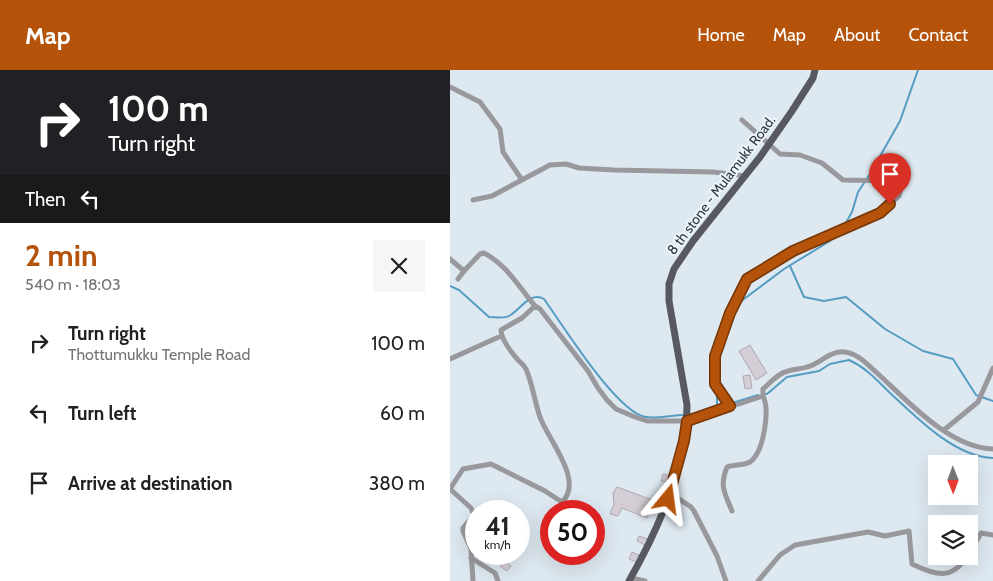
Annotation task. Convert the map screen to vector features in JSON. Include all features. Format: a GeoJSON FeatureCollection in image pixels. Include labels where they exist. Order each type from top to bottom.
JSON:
{"type":"FeatureCollection","features":[{"type":"Feature","properties":{"kind":"main road","name":"8 th stone - Mulamukk Road."},"geometry":{"type":"LineString","coordinates":[[630,579],[648,549],[670,493],[684,441],[687,420],[687,410],[669,302],[669,284],[674,269],[693,241],[746,176],[769,144],[813,78],[815,70]]}},
{"type":"Feature","properties":{"kind":"street"},"geometry":{"type":"LineString","coordinates":[[450,87],[480,102],[500,129],[503,152],[522,180]]}},
{"type":"Feature","properties":{"kind":"street"},"geometry":{"type":"LineString","coordinates":[[729,405],[715,384],[715,356],[730,313],[747,279],[793,251],[880,213],[899,196],[903,180],[842,180],[822,163],[800,155],[780,154],[742,120]]}},
{"type":"Feature","properties":{"kind":"street"},"geometry":{"type":"LineString","coordinates":[[473,200],[492,196],[550,165],[566,164],[580,168],[713,172],[746,176]]}},
{"type":"Feature","properties":{"kind":"street"},"geometry":{"type":"LineString","coordinates":[[458,279],[480,254],[486,254],[508,272],[532,303],[540,309],[588,371],[598,388],[616,408],[634,417],[647,421],[687,420],[729,405],[763,396]]}},
{"type":"Feature","properties":{"kind":"street"},"geometry":{"type":"LineString","coordinates":[[450,259],[464,271]]}},
{"type":"Feature","properties":{"kind":"street"},"geometry":{"type":"LineString","coordinates":[[465,503],[450,489],[463,469],[491,464],[545,491],[558,501],[562,502],[566,495],[568,486],[566,465],[549,438],[541,419],[526,368],[501,336],[501,330],[522,318],[532,303]]}},
{"type":"Feature","properties":{"kind":"street"},"geometry":{"type":"LineString","coordinates":[[450,359],[501,336]]}},
{"type":"Feature","properties":{"kind":"street"},"geometry":{"type":"LineString","coordinates":[[732,511],[722,479],[727,467],[750,462],[761,446],[764,438],[766,405],[763,389],[785,371],[807,367],[826,356],[844,351],[853,354],[866,363],[915,409],[944,430],[971,445],[993,449]]}},
{"type":"Feature","properties":{"kind":"street"},"geometry":{"type":"LineString","coordinates":[[944,430],[978,402],[993,368]]}},
{"type":"Feature","properties":{"kind":"street"},"geometry":{"type":"LineString","coordinates":[[670,493],[694,511],[717,556],[726,581]]}},
{"type":"Feature","properties":{"kind":"street"},"geometry":{"type":"LineString","coordinates":[[758,581],[780,555],[795,545],[868,532],[885,536],[909,531],[912,564],[933,574],[949,574],[961,565]]}},
{"type":"Feature","properties":{"kind":"street"},"geometry":{"type":"LineString","coordinates":[[978,538],[981,533],[993,535]]}},
{"type":"Feature","properties":{"kind":"street"},"geometry":{"type":"LineString","coordinates":[[472,565],[473,581]]}},
{"type":"Feature","properties":{"kind":"street"},"geometry":{"type":"LineString","coordinates":[[483,565],[495,573],[498,581]]}},
{"type":"Feature","properties":{"kind":"street"},"geometry":{"type":"LineString","coordinates":[[630,579],[645,581]]}},
{"type":"Feature","properties":{"kind":"building"},"geometry":{"type":"Polygon","coordinates":[[[750,345],[767,373],[756,380],[739,351],[750,345]]]}},
{"type":"Feature","properties":{"kind":"building"},"geometry":{"type":"Polygon","coordinates":[[[750,375],[752,388],[745,389],[743,376],[750,375]]]}},
{"type":"Feature","properties":{"kind":"building"},"geometry":{"type":"Polygon","coordinates":[[[663,474],[672,476],[671,483],[661,481],[663,474]]]}},
{"type":"Feature","properties":{"kind":"building"},"geometry":{"type":"Polygon","coordinates":[[[617,487],[655,501],[647,518],[622,508],[618,516],[610,514],[614,504],[613,493],[617,487]]]}},
{"type":"Feature","properties":{"kind":"building"},"geometry":{"type":"Polygon","coordinates":[[[639,536],[650,540],[647,546],[637,541],[639,536]]]}},
{"type":"Feature","properties":{"kind":"building"},"geometry":{"type":"Polygon","coordinates":[[[632,552],[639,555],[636,562],[629,559],[632,552]]]}},
{"type":"Feature","properties":{"kind":"building"},"geometry":{"type":"Polygon","coordinates":[[[510,565],[511,566],[507,571],[500,566],[510,565]]]}},
{"type":"Feature","properties":{"kind":"waterway"},"geometry":{"type":"LineString","coordinates":[[843,228],[852,212],[858,192],[900,121],[918,70]]}},
{"type":"Feature","properties":{"kind":"waterway"},"geometry":{"type":"LineString","coordinates":[[736,305],[784,269],[830,241],[838,233]]}},
{"type":"Feature","properties":{"kind":"waterway"},"geometry":{"type":"LineString","coordinates":[[790,266],[804,297],[824,301],[846,297],[885,329],[923,351],[953,359],[976,395],[993,401]]}},
{"type":"Feature","properties":{"kind":"waterway"},"geometry":{"type":"LineString","coordinates":[[450,286],[459,290],[489,317],[507,317],[534,297],[544,299],[591,366],[620,400],[634,412],[646,417],[684,415]]}},
{"type":"Feature","properties":{"kind":"waterway"},"geometry":{"type":"LineString","coordinates":[[717,371],[720,348]]}},
{"type":"Feature","properties":{"kind":"waterway"},"geometry":{"type":"LineString","coordinates":[[763,394],[767,394],[787,377],[819,371],[830,364],[849,360],[870,374],[936,434],[964,451],[978,456],[993,458]]}},
{"type":"Feature","properties":{"kind":"waterway"},"geometry":{"type":"LineString","coordinates":[[717,390],[717,408]]}},
{"type":"Feature","properties":{"kind":"waterway"},"geometry":{"type":"LineString","coordinates":[[689,415],[758,395]]}},
{"type":"Feature","properties":{"kind":"route"},"geometry":{"type":"LineString","coordinates":[[668,499],[684,441],[687,421],[730,406],[715,384],[715,356],[730,313],[747,279],[793,251],[880,213],[890,204]]}}]}
